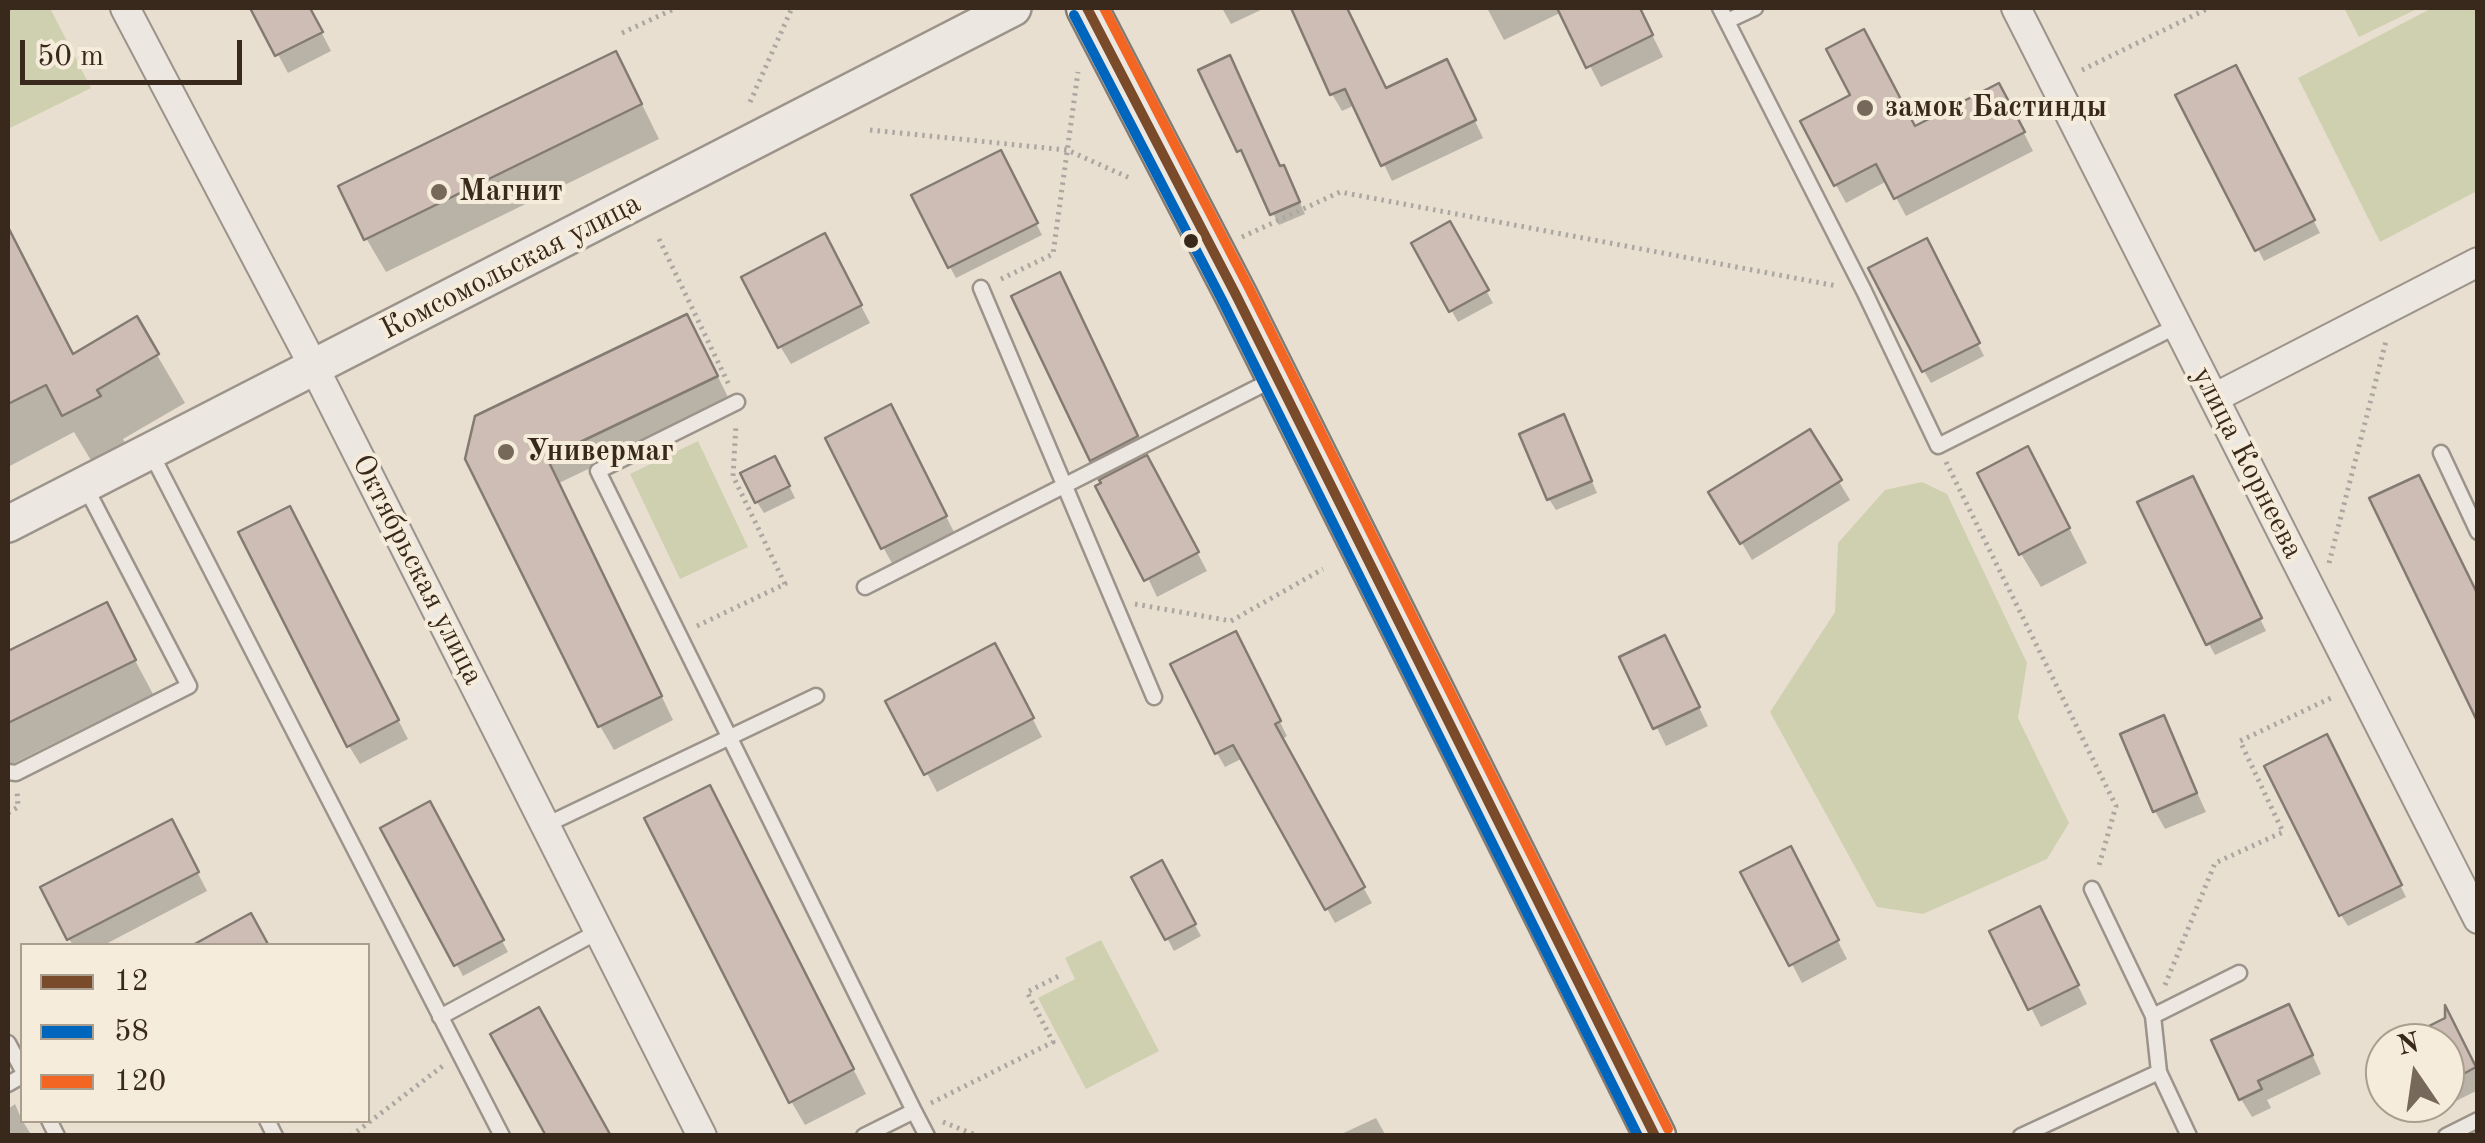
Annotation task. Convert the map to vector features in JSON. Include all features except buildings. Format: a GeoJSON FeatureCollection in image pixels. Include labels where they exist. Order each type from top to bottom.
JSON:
{"type":"FeatureCollection","features":[{"type":"Feature","properties":{"kind":"main road"},"geometry":{"type":"LineString","coordinates":[[1087,8],[1278,377],[1655,1136]]}},
{"type":"Feature","properties":{"kind":"street","name":"Октябрьская улица"},"geometry":{"type":"LineString","coordinates":[[125,8],[314,367],[702,1136]]}},
{"type":"Feature","properties":{"kind":"street","name":"Комсомольская улица"},"geometry":{"type":"LineString","coordinates":[[8,524],[1014,8]]}},
{"type":"Feature","properties":{"kind":"street","name":"улица Корнеева"},"geometry":{"type":"LineString","coordinates":[[2016,8],[2478,919]]}},
{"type":"Feature","properties":{"kind":"street"},"geometry":{"type":"LineString","coordinates":[[2214,398],[2478,262]]}},
{"type":"Feature","properties":{"kind":"lane"},"geometry":{"type":"LineString","coordinates":[[1755,8],[1723,14],[1864,290],[1938,446],[2179,325]]}},
{"type":"Feature","properties":{"kind":"lane"},"geometry":{"type":"LineString","coordinates":[[980,288],[1154,697]]}},
{"type":"Feature","properties":{"kind":"lane"},"geometry":{"type":"LineString","coordinates":[[865,587],[1278,377]]}},
{"type":"Feature","properties":{"kind":"lane"},"geometry":{"type":"LineString","coordinates":[[737,402],[598,470],[927,1136]]}},
{"type":"Feature","properties":{"kind":"lane"},"geometry":{"type":"LineString","coordinates":[[151,452],[502,1136]]}},
{"type":"Feature","properties":{"kind":"lane"},"geometry":{"type":"LineString","coordinates":[[2441,452],[2478,532]]}},
{"type":"Feature","properties":{"kind":"lane"},"geometry":{"type":"LineString","coordinates":[[8,772],[16,773],[189,686],[85,486]]}},
{"type":"Feature","properties":{"kind":"lane"},"geometry":{"type":"LineString","coordinates":[[546,826],[816,696]]}},
{"type":"Feature","properties":{"kind":"lane"},"geometry":{"type":"LineString","coordinates":[[2092,888],[2153,1016],[2159,1072],[2189,1136]]}},
{"type":"Feature","properties":{"kind":"lane"},"geometry":{"type":"LineString","coordinates":[[440,1017],[599,931]]}},
{"type":"Feature","properties":{"kind":"lane"},"geometry":{"type":"LineString","coordinates":[[2153,1016],[2239,973]]}},
{"type":"Feature","properties":{"kind":"lane"},"geometry":{"type":"LineString","coordinates":[[8,1043],[20,1069]]}},
{"type":"Feature","properties":{"kind":"lane"},"geometry":{"type":"LineString","coordinates":[[2021,1136],[2159,1072]]}},
{"type":"Feature","properties":{"kind":"lane"},"geometry":{"type":"LineString","coordinates":[[864,1136],[914,1111]]}},
{"type":"Feature","properties":{"kind":"lane"},"geometry":{"type":"LineString","coordinates":[[2446,1136],[2478,1120]]}},
{"type":"Feature","properties":{"kind":"path"},"geometry":{"type":"LineString","coordinates":[[622,33],[676,8]]}},
{"type":"Feature","properties":{"kind":"path"},"geometry":{"type":"LineString","coordinates":[[750,102],[792,8]]}},
{"type":"Feature","properties":{"kind":"path"},"geometry":{"type":"LineString","coordinates":[[2082,70],[2209,8]]}},
{"type":"Feature","properties":{"kind":"path"},"geometry":{"type":"LineString","coordinates":[[980,288],[1054,254],[1078,72]]}},
{"type":"Feature","properties":{"kind":"path"},"geometry":{"type":"LineString","coordinates":[[870,130],[1067,150],[1132,178]]}},
{"type":"Feature","properties":{"kind":"path"},"geometry":{"type":"LineString","coordinates":[[1235,241],[1340,192],[1864,290]]}},
{"type":"Feature","properties":{"kind":"path"},"geometry":{"type":"LineString","coordinates":[[660,239],[737,402],[733,476],[785,584],[678,635]]}},
{"type":"Feature","properties":{"kind":"path"},"geometry":{"type":"LineString","coordinates":[[2318,605],[2396,304]]}},
{"type":"Feature","properties":{"kind":"path"},"geometry":{"type":"LineString","coordinates":[[1938,446],[2116,806],[2092,888]]}},
{"type":"Feature","properties":{"kind":"path"},"geometry":{"type":"LineString","coordinates":[[1112,600],[1231,621],[1323,569]]}},
{"type":"Feature","properties":{"kind":"path"},"geometry":{"type":"LineString","coordinates":[[2153,1016],[2216,862],[2283,832],[2240,741],[2340,693]]}},
{"type":"Feature","properties":{"kind":"path"},"geometry":{"type":"LineString","coordinates":[[914,1111],[1053,1042],[1028,992],[1059,976]]}},
{"type":"Feature","properties":{"kind":"path"},"geometry":{"type":"LineString","coordinates":[[370,1122],[460,1054]]}},
{"type":"Feature","properties":{"kind":"green space"},"geometry":{"type":"Polygon","coordinates":[[[8,8],[50,8],[91,88],[8,129],[8,8]]]}},
{"type":"Feature","properties":{"kind":"green space"},"geometry":{"type":"Polygon","coordinates":[[[2344,8],[2419,8],[2359,37],[2344,8]]]}},
{"type":"Feature","properties":{"kind":"green space"},"geometry":{"type":"Polygon","coordinates":[[[2432,8],[2477,8],[2477,191],[2380,242],[2298,78],[2432,8]]]}},
{"type":"Feature","properties":{"kind":"green space"},"geometry":{"type":"Polygon","coordinates":[[[698,441],[748,547],[680,579],[630,474],[698,441]]]}},
{"type":"Feature","properties":{"kind":"green space"},"geometry":{"type":"Polygon","coordinates":[[[1922,482],[1947,494],[2027,663],[2018,718],[2069,823],[2047,859],[1923,914],[1877,907],[1770,712],[1835,612],[1838,543],[1885,490],[1922,482]]]}},
{"type":"Feature","properties":{"kind":"green space"},"geometry":{"type":"Polygon","coordinates":[[[1101,940],[1159,1051],[1086,1089],[1038,998],[1075,979],[1065,958],[1101,940]]]}},
{"type":"Feature","properties":{"kind":"transit line","name":"12"},"geometry":{"type":"LineString","coordinates":[[1087,8],[1236,295],[1655,1136]]}},
{"type":"Feature","properties":{"kind":"transit line","name":"120"},"geometry":{"type":"LineString","coordinates":[[1104,8],[1249,288],[1668,1129]]}},
{"type":"Feature","properties":{"kind":"transit line","name":"58"},"geometry":{"type":"LineString","coordinates":[[1074,15],[1223,302],[1638,1136]]}},
{"type":"Feature","properties":{"kind":"place","name":"замок Бастинды"},"geometry":{"type":"Point","coordinates":[1865,108]}},
{"type":"Feature","properties":{"kind":"place","name":"Магнит"},"geometry":{"type":"Point","coordinates":[439,192]}},
{"type":"Feature","properties":{"kind":"place","name":"Универмаг"},"geometry":{"type":"Point","coordinates":[506,452]}}]}
